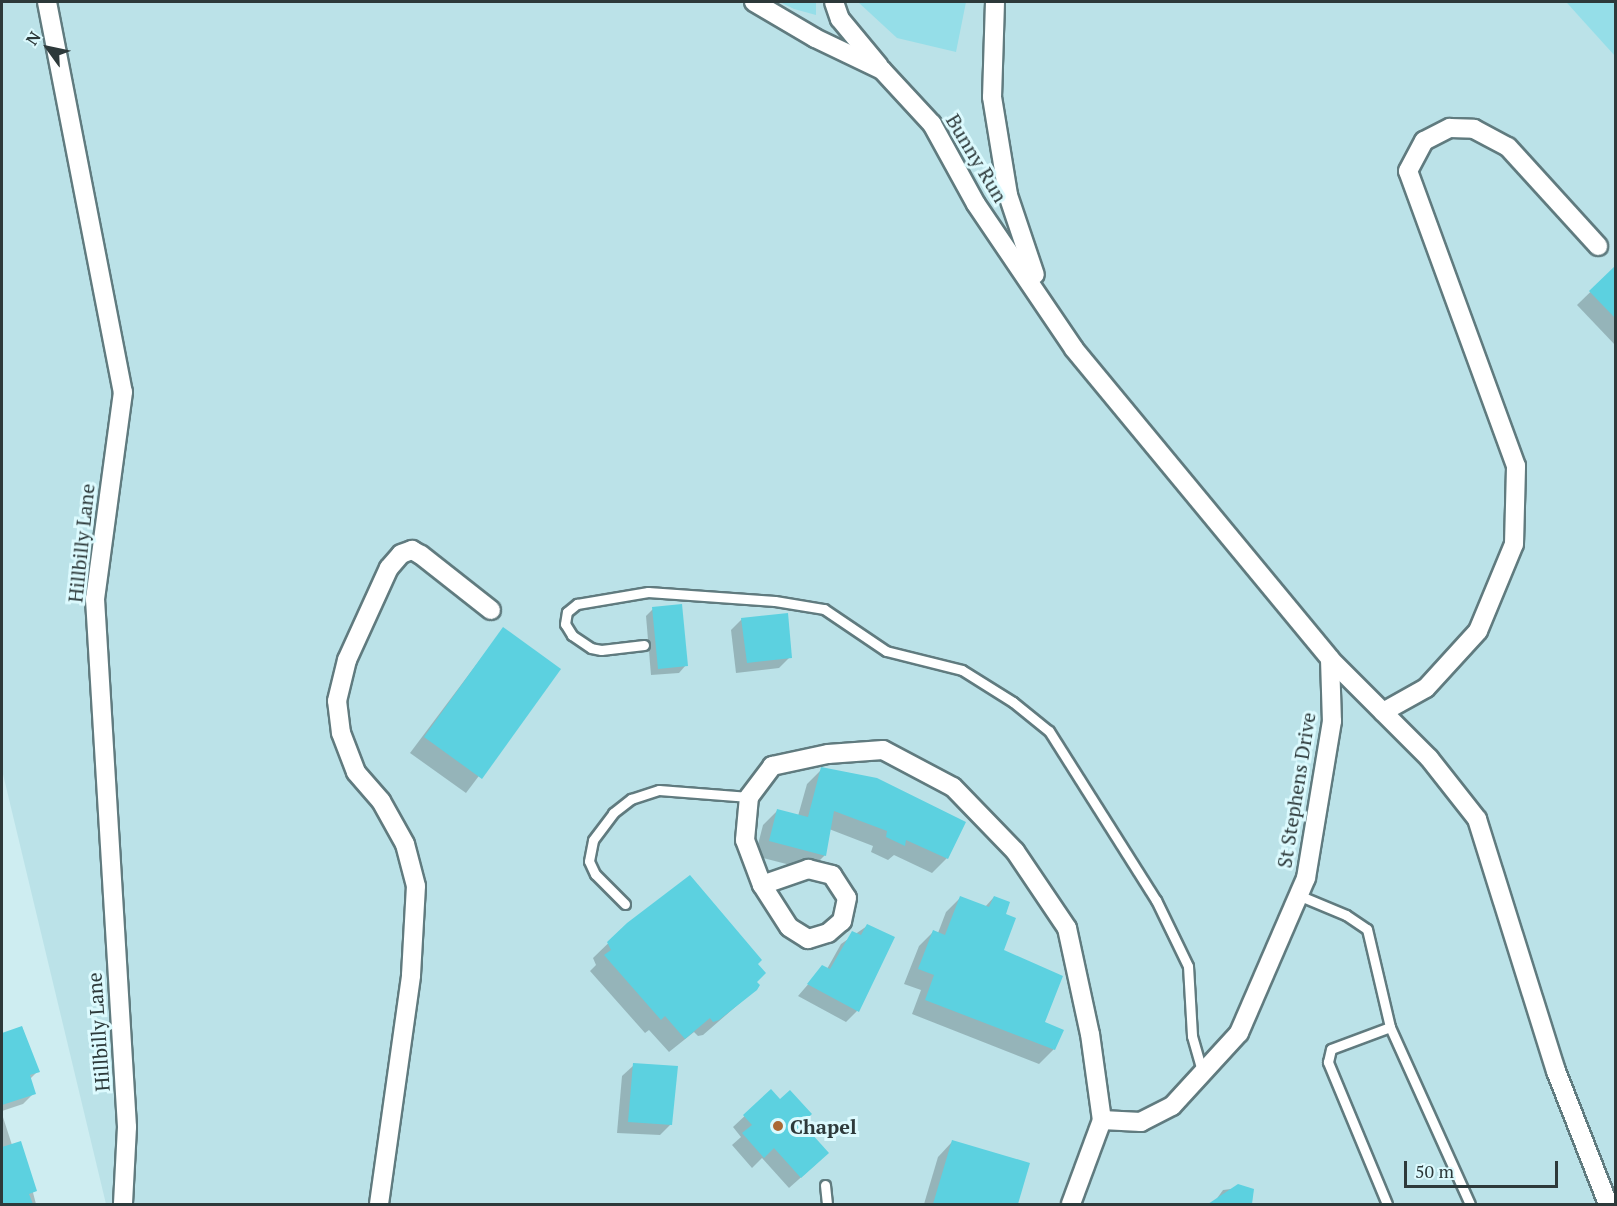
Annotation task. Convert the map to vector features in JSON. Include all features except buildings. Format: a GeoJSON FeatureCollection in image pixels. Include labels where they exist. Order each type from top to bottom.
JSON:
{"type":"FeatureCollection","features":[{"type":"Feature","properties":{"kind":"street","name":"Hillbilly Lane"},"geometry":{"type":"LineString","coordinates":[[47,2],[123,392],[94,599],[127,1128],[123,1204]]}},
{"type":"Feature","properties":{"kind":"street","name":"Bunny Run"},"geometry":{"type":"LineString","coordinates":[[754,2],[814,38],[882,70],[932,124],[976,204],[1047,304]]}},
{"type":"Feature","properties":{"kind":"street"},"geometry":{"type":"LineString","coordinates":[[834,2],[840,19],[882,70]]}},
{"type":"Feature","properties":{"kind":"street"},"geometry":{"type":"LineString","coordinates":[[995,2],[992,97],[1008,195],[1020,239],[1047,304],[1074,349],[1330,659],[1430,758],[1477,819],[1556,1071],[1608,1204]]}},
{"type":"Feature","properties":{"kind":"street"},"geometry":{"type":"LineString","coordinates":[[1383,712],[1426,688],[1478,631],[1514,544],[1516,466],[1408,171],[1424,141],[1450,128],[1474,129],[1508,147],[1598,246]]}},
{"type":"Feature","properties":{"kind":"street"},"geometry":{"type":"LineString","coordinates":[[379,1204],[411,975],[416,886],[405,844],[381,801],[356,772],[341,733],[337,701],[347,660],[388,568],[401,554],[412,550],[422,555],[491,610]]}},
{"type":"Feature","properties":{"kind":"street","name":"St Stephens Drive"},"geometry":{"type":"LineString","coordinates":[[1102,1120],[1141,1122],[1172,1106],[1239,1033],[1306,878],[1332,722],[1330,659]]}},
{"type":"Feature","properties":{"kind":"street"},"geometry":{"type":"LineString","coordinates":[[762,885],[808,869],[832,875],[848,898],[842,921],[828,933],[808,939],[789,927],[762,885],[745,840],[749,797],[772,766],[828,754],[883,750],[953,787],[1015,851],[1067,928],[1090,1034],[1102,1120],[1071,1204]]}},
{"type":"Feature","properties":{"kind":"lane"},"geometry":{"type":"LineString","coordinates":[[644,645],[591,648],[572,635],[565,624],[567,612],[577,604],[648,592],[775,601],[824,609],[886,651],[962,670],[1013,702],[1049,731],[1160,910],[1188,966],[1192,1036],[1203,1074]]}},
{"type":"Feature","properties":{"kind":"lane"},"geometry":{"type":"LineString","coordinates":[[625,904],[595,874],[589,861],[593,840],[613,813],[631,799],[659,790],[749,797]]}},
{"type":"Feature","properties":{"kind":"lane"},"geometry":{"type":"LineString","coordinates":[[1298,895],[1346,915],[1367,929],[1390,1027],[1470,1204]]}},
{"type":"Feature","properties":{"kind":"lane"},"geometry":{"type":"LineString","coordinates":[[1387,1204],[1328,1062],[1331,1049],[1390,1027]]}},
{"type":"Feature","properties":{"kind":"lane"},"geometry":{"type":"LineString","coordinates":[[825,1185],[828,1204]]}},
{"type":"Feature","properties":{"kind":"shaded area"},"geometry":{"type":"Polygon","coordinates":[[[2,2],[1566,2],[1616,56],[1615,1204],[106,1204],[2,770],[2,2]]]}},
{"type":"Feature","properties":{"kind":"shaded area"},"geometry":{"type":"Polygon","coordinates":[[[780,2],[816,2],[816,15],[794,9],[780,2]]]}},
{"type":"Feature","properties":{"kind":"shaded area"},"geometry":{"type":"Polygon","coordinates":[[[858,2],[966,2],[956,52],[897,38],[858,2]]]}},
{"type":"Feature","properties":{"kind":"shaded area"},"geometry":{"type":"Polygon","coordinates":[[[1566,2],[1615,2],[1615,56],[1566,2]]]}},
{"type":"Feature","properties":{"kind":"place","name":"Chapel"},"geometry":{"type":"Point","coordinates":[778,1126]}}]}
